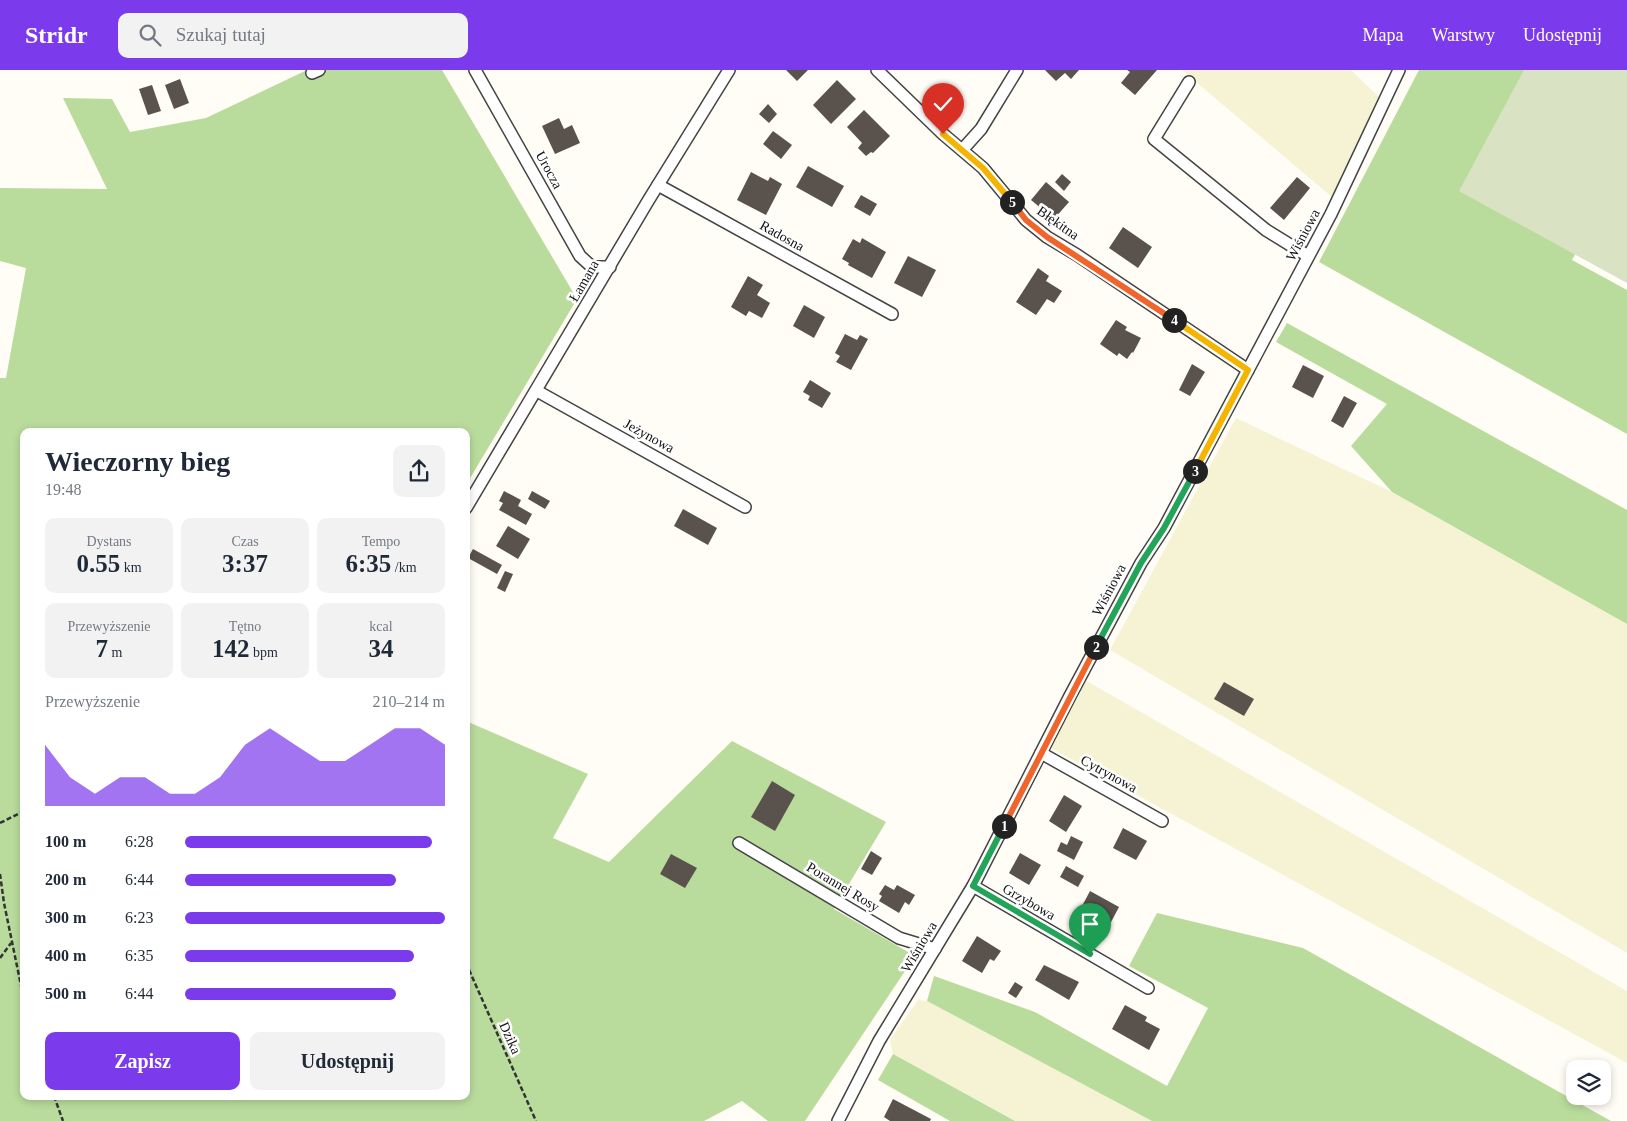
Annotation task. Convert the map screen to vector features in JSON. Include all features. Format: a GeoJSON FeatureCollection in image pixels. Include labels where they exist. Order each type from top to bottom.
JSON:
{"type":"FeatureCollection","features":[{"type":"Feature","properties":{"kind":"street","name":"Urocza"},"geometry":{"type":"LineString","coordinates":[[475,70],[580,256],[592,267],[610,267]]}},
{"type":"Feature","properties":{"kind":"street","name":"Łamana"},"geometry":{"type":"LineString","coordinates":[[470,501],[658,185],[729,70]]}},
{"type":"Feature","properties":{"kind":"street","name":"Błękitna"},"geometry":{"type":"LineString","coordinates":[[877,70],[943,134],[963,149],[983,168],[1026,220],[1047,237],[1085,260],[1248,370]]}},
{"type":"Feature","properties":{"kind":"street"},"geometry":{"type":"LineString","coordinates":[[963,149],[981,129],[1017,70]]}},
{"type":"Feature","properties":{"kind":"street","name":"Wiśniowa"},"geometry":{"type":"LineString","coordinates":[[838,1121],[879,1041],[973,886],[1141,563],[1164,528],[1331,214],[1399,70]]}},
{"type":"Feature","properties":{"kind":"street"},"geometry":{"type":"LineString","coordinates":[[1189,82],[1154,140],[1266,230],[1308,256]]}},
{"type":"Feature","properties":{"kind":"street","name":"Radosna"},"geometry":{"type":"LineString","coordinates":[[658,185],[892,314]]}},
{"type":"Feature","properties":{"kind":"street","name":"Jeżynowa"},"geometry":{"type":"LineString","coordinates":[[537,391],[745,507]]}},
{"type":"Feature","properties":{"kind":"street","name":"Cytrynowa"},"geometry":{"type":"LineString","coordinates":[[1041,753],[1162,821]]}},
{"type":"Feature","properties":{"kind":"street","name":"Porannej Rosy"},"geometry":{"type":"LineString","coordinates":[[739,843],[899,938],[935,949]]}},
{"type":"Feature","properties":{"kind":"street","name":"Grzybowa"},"geometry":{"type":"LineString","coordinates":[[973,886],[1148,988]]}},
{"type":"Feature","properties":{"kind":"path"},"geometry":{"type":"LineString","coordinates":[[0,823],[20,813]]}},
{"type":"Feature","properties":{"kind":"path"},"geometry":{"type":"LineString","coordinates":[[0,874],[20,981]]}},
{"type":"Feature","properties":{"kind":"path"},"geometry":{"type":"LineString","coordinates":[[0,958],[12,942]]}},
{"type":"Feature","properties":{"kind":"path","name":"Dzika"},"geometry":{"type":"LineString","coordinates":[[470,972],[536,1121]]}},
{"type":"Feature","properties":{"kind":"path"},"geometry":{"type":"LineString","coordinates":[[55,1100],[63,1121]]}},
{"type":"Feature","properties":{"kind":"shaded area"},"geometry":{"type":"Polygon","coordinates":[[[1182,70],[1351,70],[1380,98],[1333,198],[1182,70]]]}},
{"type":"Feature","properties":{"kind":"shaded area"},"geometry":{"type":"Polygon","coordinates":[[[1236,418],[1392,492],[1627,624],[1627,953],[1110,650],[1236,418]]]}},
{"type":"Feature","properties":{"kind":"shaded area"},"geometry":{"type":"Polygon","coordinates":[[[1085,680],[1627,991],[1627,1063],[1051,748],[1085,680]]]}},
{"type":"Feature","properties":{"kind":"shaded area"},"geometry":{"type":"Polygon","coordinates":[[[918,1000],[927,1001],[1152,1121],[1015,1121],[893,1054],[890,1040],[918,1000]]]}},
{"type":"Feature","properties":{"kind":"green space"},"geometry":{"type":"Polygon","coordinates":[[[307,70],[442,70],[577,299],[470,478],[470,428],[20,428],[20,1100],[470,1100],[470,723],[588,774],[553,838],[609,862],[732,741],[886,822],[834,909],[915,956],[805,1121],[768,1121],[742,1101],[704,1121],[0,1121],[0,378],[6,378],[26,268],[0,261],[0,188],[107,189],[63,98],[112,99],[130,132],[206,118],[307,70]]]}},
{"type":"Feature","properties":{"kind":"green space"},"geometry":{"type":"Polygon","coordinates":[[[1419,70],[1627,70],[1627,163],[1572,260],[1627,290],[1627,434],[1319,262],[1419,70]]]}},
{"type":"Feature","properties":{"kind":"green space"},"geometry":{"type":"Polygon","coordinates":[[[1524,70],[1627,70],[1627,283],[1459,191],[1524,70]]]}},
{"type":"Feature","properties":{"kind":"green space"},"geometry":{"type":"Polygon","coordinates":[[[1287,323],[1627,510],[1627,624],[1392,492],[1351,446],[1387,404],[1276,342],[1287,323]]]}},
{"type":"Feature","properties":{"kind":"green space"},"geometry":{"type":"Polygon","coordinates":[[[1157,913],[1303,948],[1566,1096],[1566,1105],[1583,1105],[1611,1121],[1152,1121],[927,1001],[934,976],[1035,1012],[1167,1086],[1208,1008],[1129,966],[1157,913]]]}},
{"type":"Feature","properties":{"kind":"green space"},"geometry":{"type":"Polygon","coordinates":[[[893,1054],[1015,1121],[950,1121],[878,1080],[893,1054]]]}},
{"type":"Feature","properties":{"kind":"building"},"geometry":{"type":"Polygon","coordinates":[[[786,70],[808,70],[797,81],[786,70]]]}},
{"type":"Feature","properties":{"kind":"building"},"geometry":{"type":"Polygon","coordinates":[[[1045,70],[1079,70],[1071,79],[1065,73],[1056,81],[1045,70]]]}},
{"type":"Feature","properties":{"kind":"building"},"geometry":{"type":"Polygon","coordinates":[[[1127,70],[1157,70],[1135,95],[1121,83],[1130,72],[1127,70]]]}},
{"type":"Feature","properties":{"kind":"building"},"geometry":{"type":"Polygon","coordinates":[[[180,79],[189,103],[174,109],[165,85],[180,79]]]}},
{"type":"Feature","properties":{"kind":"building"},"geometry":{"type":"Polygon","coordinates":[[[837,80],[856,99],[831,124],[813,105],[837,80]]]}},
{"type":"Feature","properties":{"kind":"building"},"geometry":{"type":"Polygon","coordinates":[[[152,85],[161,111],[148,115],[139,89],[152,85]]]}},
{"type":"Feature","properties":{"kind":"building"},"geometry":{"type":"Polygon","coordinates":[[[768,104],[777,114],[769,123],[759,114],[768,104]]]}},
{"type":"Feature","properties":{"kind":"building"},"geometry":{"type":"Polygon","coordinates":[[[864,110],[890,136],[873,153],[871,152],[866,156],[858,148],[862,143],[847,127],[864,110]]]}},
{"type":"Feature","properties":{"kind":"building"},"geometry":{"type":"Polygon","coordinates":[[[559,118],[564,129],[572,125],[580,143],[555,154],[542,126],[559,118]]]}},
{"type":"Feature","properties":{"kind":"building"},"geometry":{"type":"Polygon","coordinates":[[[773,131],[792,145],[781,159],[763,144],[773,131]]]}},
{"type":"Feature","properties":{"kind":"building"},"geometry":{"type":"Polygon","coordinates":[[[808,166],[844,186],[832,207],[796,187],[808,166]]]}},
{"type":"Feature","properties":{"kind":"building"},"geometry":{"type":"Polygon","coordinates":[[[751,172],[768,181],[770,177],[782,184],[766,215],[737,200],[751,172]]]}},
{"type":"Feature","properties":{"kind":"building"},"geometry":{"type":"Polygon","coordinates":[[[1062,174],[1071,182],[1064,191],[1055,182],[1062,174]]]}},
{"type":"Feature","properties":{"kind":"building"},"geometry":{"type":"Polygon","coordinates":[[[1297,177],[1310,188],[1284,220],[1270,208],[1297,177]]]}},
{"type":"Feature","properties":{"kind":"building"},"geometry":{"type":"Polygon","coordinates":[[[1046,182],[1069,202],[1054,219],[1031,200],[1046,182]]]}},
{"type":"Feature","properties":{"kind":"building"},"geometry":{"type":"Polygon","coordinates":[[[861,195],[877,204],[870,216],[854,207],[861,195]]]}},
{"type":"Feature","properties":{"kind":"building"},"geometry":{"type":"Polygon","coordinates":[[[1123,227],[1152,247],[1138,268],[1109,248],[1123,227]]]}},
{"type":"Feature","properties":{"kind":"building"},"geometry":{"type":"Polygon","coordinates":[[[862,238],[886,252],[872,278],[848,265],[849,263],[842,259],[853,239],[860,243],[862,238]]]}},
{"type":"Feature","properties":{"kind":"building"},"geometry":{"type":"Polygon","coordinates":[[[908,256],[936,270],[922,297],[894,283],[908,256]]]}},
{"type":"Feature","properties":{"kind":"building"},"geometry":{"type":"Polygon","coordinates":[[[1038,268],[1049,276],[1046,281],[1062,291],[1054,303],[1047,299],[1036,315],[1016,302],[1038,268]]]}},
{"type":"Feature","properties":{"kind":"building"},"geometry":{"type":"Polygon","coordinates":[[[748,276],[763,285],[757,295],[770,303],[762,318],[749,311],[746,316],[731,307],[748,276]]]}},
{"type":"Feature","properties":{"kind":"building"},"geometry":{"type":"Polygon","coordinates":[[[804,305],[825,317],[814,338],[793,326],[804,305]]]}},
{"type":"Feature","properties":{"kind":"building"},"geometry":{"type":"Polygon","coordinates":[[[1116,320],[1127,327],[1125,330],[1141,338],[1133,353],[1127,359],[1119,353],[1117,356],[1100,344],[1116,320]]]}},
{"type":"Feature","properties":{"kind":"building"},"geometry":{"type":"Polygon","coordinates":[[[845,334],[857,340],[860,335],[868,339],[851,370],[836,362],[840,356],[835,353],[845,334]]]}},
{"type":"Feature","properties":{"kind":"building"},"geometry":{"type":"Polygon","coordinates":[[[1192,364],[1205,372],[1190,396],[1179,390],[1192,364]]]}},
{"type":"Feature","properties":{"kind":"building"},"geometry":{"type":"Polygon","coordinates":[[[1303,365],[1324,376],[1313,398],[1292,387],[1303,365]]]}},
{"type":"Feature","properties":{"kind":"building"},"geometry":{"type":"Polygon","coordinates":[[[810,380],[831,393],[822,408],[808,400],[810,396],[803,392],[810,380]]]}},
{"type":"Feature","properties":{"kind":"building"},"geometry":{"type":"Polygon","coordinates":[[[1344,396],[1357,403],[1343,428],[1331,421],[1344,396]]]}},
{"type":"Feature","properties":{"kind":"building"},"geometry":{"type":"Polygon","coordinates":[[[504,491],[521,500],[518,506],[532,514],[526,525],[499,510],[503,503],[499,501],[504,491]]]}},
{"type":"Feature","properties":{"kind":"building"},"geometry":{"type":"Polygon","coordinates":[[[532,491],[550,501],[545,509],[528,499],[532,491]]]}},
{"type":"Feature","properties":{"kind":"building"},"geometry":{"type":"Polygon","coordinates":[[[683,509],[717,528],[708,545],[674,526],[683,509]]]}},
{"type":"Feature","properties":{"kind":"building"},"geometry":{"type":"Polygon","coordinates":[[[508,526],[530,539],[518,559],[496,546],[508,526]]]}},
{"type":"Feature","properties":{"kind":"building"},"geometry":{"type":"Polygon","coordinates":[[[473,549],[502,565],[497,574],[470,559],[473,549]]]}},
{"type":"Feature","properties":{"kind":"building"},"geometry":{"type":"Polygon","coordinates":[[[505,571],[513,574],[505,592],[497,588],[505,571]]]}},
{"type":"Feature","properties":{"kind":"building"},"geometry":{"type":"Polygon","coordinates":[[[1224,682],[1254,699],[1244,716],[1214,699],[1224,682]]]}},
{"type":"Feature","properties":{"kind":"building"},"geometry":{"type":"Polygon","coordinates":[[[772,781],[795,795],[775,831],[751,817],[772,781]]]}},
{"type":"Feature","properties":{"kind":"building"},"geometry":{"type":"Polygon","coordinates":[[[1064,795],[1082,806],[1066,832],[1049,821],[1064,795]]]}},
{"type":"Feature","properties":{"kind":"building"},"geometry":{"type":"Polygon","coordinates":[[[1123,828],[1147,841],[1136,860],[1113,848],[1123,828]]]}},
{"type":"Feature","properties":{"kind":"building"},"geometry":{"type":"Polygon","coordinates":[[[1071,836],[1083,842],[1074,860],[1057,851],[1061,842],[1067,845],[1071,836]]]}},
{"type":"Feature","properties":{"kind":"building"},"geometry":{"type":"Polygon","coordinates":[[[871,851],[882,858],[872,875],[861,869],[871,851]]]}},
{"type":"Feature","properties":{"kind":"building"},"geometry":{"type":"Polygon","coordinates":[[[1020,853],[1041,865],[1029,885],[1009,873],[1020,853]]]}},
{"type":"Feature","properties":{"kind":"building"},"geometry":{"type":"Polygon","coordinates":[[[671,854],[697,868],[685,888],[660,874],[671,854]]]}},
{"type":"Feature","properties":{"kind":"building"},"geometry":{"type":"Polygon","coordinates":[[[1066,866],[1084,876],[1078,887],[1060,877],[1066,866]]]}},
{"type":"Feature","properties":{"kind":"building"},"geometry":{"type":"Polygon","coordinates":[[[885,885],[894,890],[897,885],[915,895],[909,905],[905,902],[899,913],[879,901],[882,896],[879,894],[885,885]]]}},
{"type":"Feature","properties":{"kind":"building"},"geometry":{"type":"Polygon","coordinates":[[[1090,891],[1119,907],[1110,924],[1081,908],[1090,891]]]}},
{"type":"Feature","properties":{"kind":"building"},"geometry":{"type":"Polygon","coordinates":[[[977,936],[1001,951],[994,961],[990,959],[982,973],[962,961],[977,936]]]}},
{"type":"Feature","properties":{"kind":"building"},"geometry":{"type":"Polygon","coordinates":[[[1044,965],[1079,982],[1069,1000],[1035,980],[1044,965]]]}},
{"type":"Feature","properties":{"kind":"building"},"geometry":{"type":"Polygon","coordinates":[[[1015,982],[1023,987],[1016,998],[1008,993],[1015,982]]]}},
{"type":"Feature","properties":{"kind":"building"},"geometry":{"type":"Polygon","coordinates":[[[1125,1005],[1147,1017],[1145,1021],[1160,1029],[1149,1050],[1112,1029],[1125,1005]]]}},
{"type":"Feature","properties":{"kind":"building"},"geometry":{"type":"Polygon","coordinates":[[[893,1099],[931,1119],[930,1121],[890,1121],[884,1117],[893,1099]]]}},
{"type":"Feature","properties":{"kind":"route"},"geometry":{"type":"LineString","coordinates":[[943,134],[963,149],[983,168],[1026,220],[1047,237],[1077,255],[1248,370],[1164,528],[1141,563],[1070,696],[973,886],[1090,954]]}}]}
